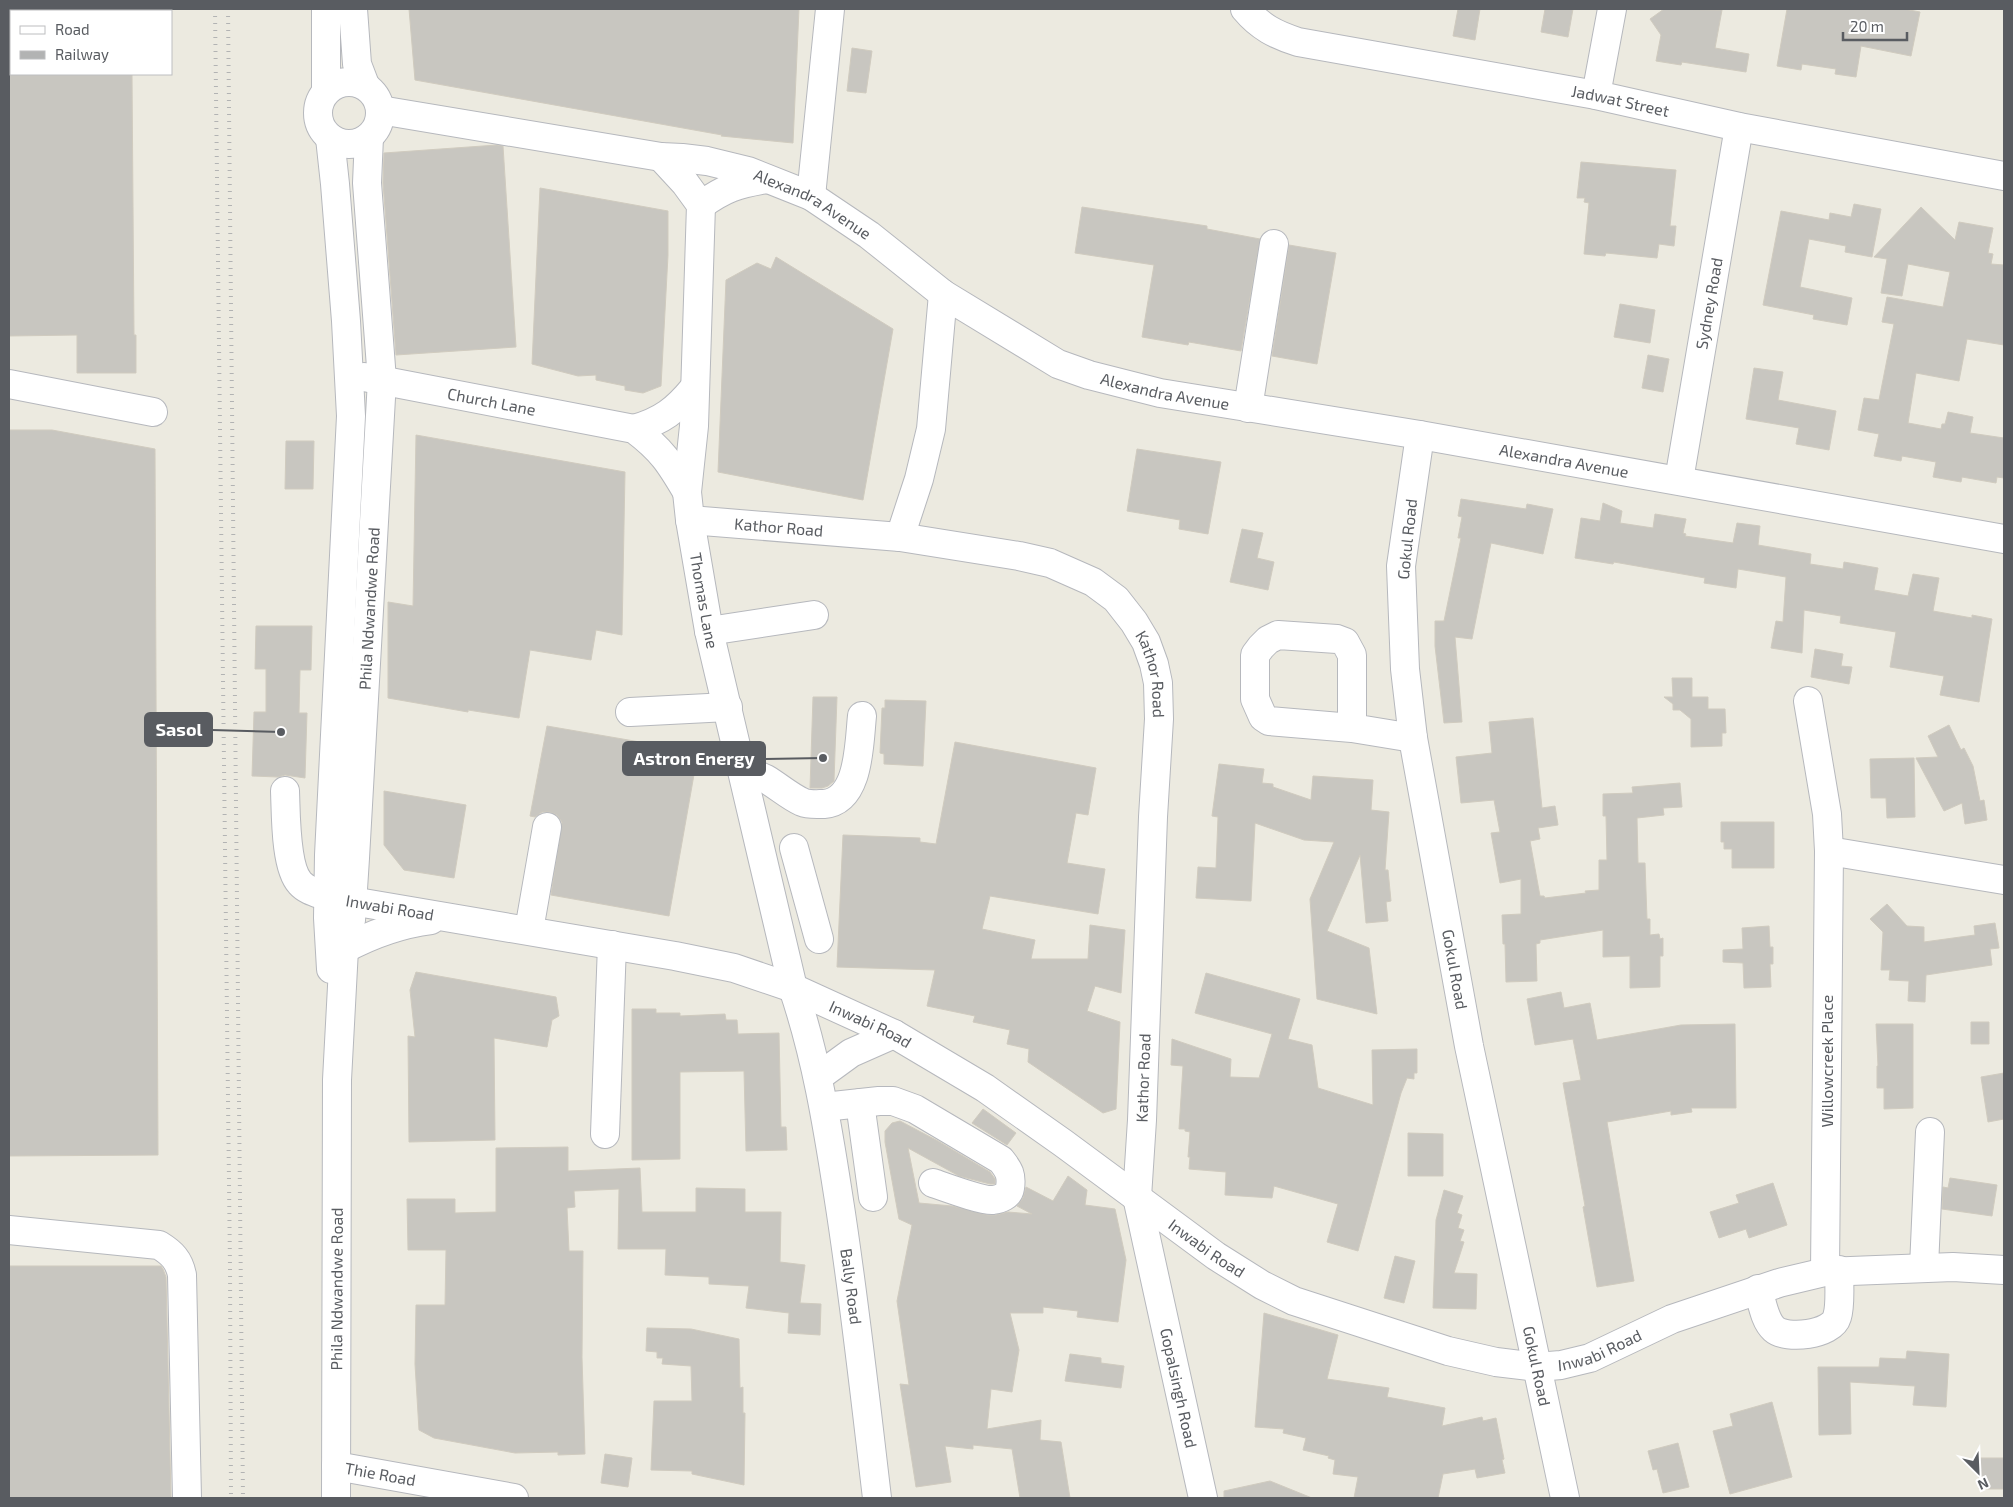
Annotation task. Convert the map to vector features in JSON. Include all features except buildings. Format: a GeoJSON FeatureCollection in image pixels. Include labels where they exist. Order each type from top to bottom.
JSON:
{"type":"FeatureCollection","features":[{"type":"Feature","properties":{"kind":"street"},"geometry":{"type":"LineString","coordinates":[[326,9],[326,90]]}},
{"type":"Feature","properties":{"kind":"street"},"geometry":{"type":"LineString","coordinates":[[353,9],[357,64],[365,86]]}},
{"type":"Feature","properties":{"kind":"street"},"geometry":{"type":"LineString","coordinates":[[811,196],[830,9]]}},
{"type":"Feature","properties":{"kind":"street","name":"Jadwat Street"},"geometry":{"type":"LineString","coordinates":[[1245,9],[1262,27],[1279,36],[1298,42],[1596,96],[1739,127],[2004,176]]}},
{"type":"Feature","properties":{"kind":"street"},"geometry":{"type":"LineString","coordinates":[[1596,96],[1612,9]]}},
{"type":"Feature","properties":{"kind":"street"},"geometry":{"type":"LineString","coordinates":[[346,81],[356,82],[373,92],[380,110],[378,124],[369,137],[360,142],[340,143],[330,138],[322,130],[317,110],[320,99],[326,90],[346,81]]}},
{"type":"Feature","properties":{"kind":"street","name":"Alexandra Avenue"},"geometry":{"type":"LineString","coordinates":[[380,110],[661,157],[707,161],[748,171],[770,179],[811,196],[869,236],[943,294],[1058,364],[1088,375],[1160,394],[1420,435],[2004,539]]}},
{"type":"Feature","properties":{"kind":"street","name":"Sydney Road"},"geometry":{"type":"LineString","coordinates":[[1679,480],[1739,127]]}},
{"type":"Feature","properties":{"kind":"street","name":"Phila Ndwandwe Road"},"geometry":{"type":"LineString","coordinates":[[337,1080],[344,949],[351,920],[340,898],[382,380],[367,183],[369,137]]}},
{"type":"Feature","properties":{"kind":"street","name":"Phila Ndwandwe Road"},"geometry":{"type":"LineString","coordinates":[[330,138],[336,184],[350,375],[351,416],[337,1080],[336,1498]]}},
{"type":"Feature","properties":{"kind":"street"},"geometry":{"type":"LineString","coordinates":[[661,157],[685,183],[701,205],[728,188],[744,183],[770,179]]}},
{"type":"Feature","properties":{"kind":"street","name":"Thomas Lane"},"geometry":{"type":"LineString","coordinates":[[701,205],[694,426],[687,492],[690,520],[709,630],[793,988]]}},
{"type":"Feature","properties":{"kind":"street"},"geometry":{"type":"LineString","coordinates":[[1248,408],[1274,244]]}},
{"type":"Feature","properties":{"kind":"street"},"geometry":{"type":"LineString","coordinates":[[900,537],[919,478],[931,429],[943,294]]}},
{"type":"Feature","properties":{"kind":"street","name":"Church Lane"},"geometry":{"type":"LineString","coordinates":[[350,375],[634,429],[654,444],[668,460],[687,492]]}},
{"type":"Feature","properties":{"kind":"street"},"geometry":{"type":"LineString","coordinates":[[9,384],[153,412]]}},
{"type":"Feature","properties":{"kind":"street"},"geometry":{"type":"LineString","coordinates":[[634,429],[663,418],[679,406],[694,388]]}},
{"type":"Feature","properties":{"kind":"street","name":"Gokul Road"},"geometry":{"type":"LineString","coordinates":[[1420,435],[1401,566],[1404,668],[1414,738],[1469,1046],[1565,1498]]}},
{"type":"Feature","properties":{"kind":"street","name":"Kathor Road"},"geometry":{"type":"LineString","coordinates":[[690,520],[900,537],[1019,556],[1050,563],[1093,582],[1116,599],[1134,622],[1146,642],[1154,664],[1158,683],[1159,719],[1153,817],[1142,1120],[1136,1197]]}},
{"type":"Feature","properties":{"kind":"street"},"geometry":{"type":"LineString","coordinates":[[709,630],[814,615]]}},
{"type":"Feature","properties":{"kind":"street","name":"Willowcreek Place"},"geometry":{"type":"LineString","coordinates":[[1758,1290],[1768,1321],[1775,1330],[1784,1334],[1814,1333],[1832,1326],[1837,1317],[1832,1271],[1829,851],[1827,814],[1808,701]]}},
{"type":"Feature","properties":{"kind":"street"},"geometry":{"type":"LineString","coordinates":[[630,712],[728,707]]}},
{"type":"Feature","properties":{"kind":"street"},"geometry":{"type":"LineString","coordinates":[[741,769],[765,779],[804,803],[829,803],[846,793],[852,783],[862,716]]}},
{"type":"Feature","properties":{"kind":"street"},"geometry":{"type":"LineString","coordinates":[[1352,728],[1414,738]]}},
{"type":"Feature","properties":{"kind":"street","name":"Inwabi Road"},"geometry":{"type":"LineString","coordinates":[[285,791],[286,833],[294,874],[308,890],[340,898],[734,968],[793,988],[894,1034],[985,1088],[1242,1274],[1294,1301],[1448,1351],[1496,1362],[1536,1367],[1561,1366],[1590,1358],[1672,1319],[1758,1290],[1832,1271],[1952,1267],[2004,1270]]}},
{"type":"Feature","properties":{"kind":"street"},"geometry":{"type":"LineString","coordinates":[[528,930],[547,828]]}},
{"type":"Feature","properties":{"kind":"street"},"geometry":{"type":"LineString","coordinates":[[1829,851],[2004,880]]}},
{"type":"Feature","properties":{"kind":"street"},"geometry":{"type":"LineString","coordinates":[[766,870],[797,858],[819,938]]}},
{"type":"Feature","properties":{"kind":"street","name":"Inwabi Road"},"geometry":{"type":"LineString","coordinates":[[344,949],[384,930],[408,923],[452,917]]}},
{"type":"Feature","properties":{"kind":"street"},"geometry":{"type":"LineString","coordinates":[[606,1134],[612,945]]}},
{"type":"Feature","properties":{"kind":"street","name":"Bally Road"},"geometry":{"type":"LineString","coordinates":[[793,988],[808,1032],[824,1107],[847,1252],[878,1498]]}},
{"type":"Feature","properties":{"kind":"street"},"geometry":{"type":"LineString","coordinates":[[818,1077],[851,1053],[894,1034]]}},
{"type":"Feature","properties":{"kind":"street"},"geometry":{"type":"LineString","coordinates":[[824,1107],[893,1101],[915,1109],[1001,1160],[1010,1171],[1012,1179],[1009,1192],[1004,1197],[991,1201],[933,1184]]}},
{"type":"Feature","properties":{"kind":"street"},"geometry":{"type":"LineString","coordinates":[[860,1103],[873,1197]]}},
{"type":"Feature","properties":{"kind":"street"},"geometry":{"type":"LineString","coordinates":[[1924,1268],[1930,1132]]}},
{"type":"Feature","properties":{"kind":"street","name":"Gopalsingh Road"},"geometry":{"type":"LineString","coordinates":[[1136,1197],[1156,1277],[1203,1498]]}},
{"type":"Feature","properties":{"kind":"street"},"geometry":{"type":"LineString","coordinates":[[1156,1277],[1178,1229]]}},
{"type":"Feature","properties":{"kind":"street"},"geometry":{"type":"LineString","coordinates":[[9,1230],[159,1245],[176,1258],[182,1276],[187,1498]]}},
{"type":"Feature","properties":{"kind":"street","name":"Thie Road"},"geometry":{"type":"LineString","coordinates":[[336,1466],[375,1486],[514,1498]]}},
{"type":"Feature","properties":{"kind":"railway"},"geometry":{"type":"LineString","coordinates":[[215,9],[231,1498]]}},
{"type":"Feature","properties":{"kind":"railway"},"geometry":{"type":"LineString","coordinates":[[228,9],[243,1498]]}},
{"type":"Feature","properties":{"kind":"place","name":"Sasol"},"geometry":{"type":"Point","coordinates":[281,732]}},
{"type":"Feature","properties":{"kind":"place","name":"Astron Energy"},"geometry":{"type":"Point","coordinates":[823,758]}}]}
